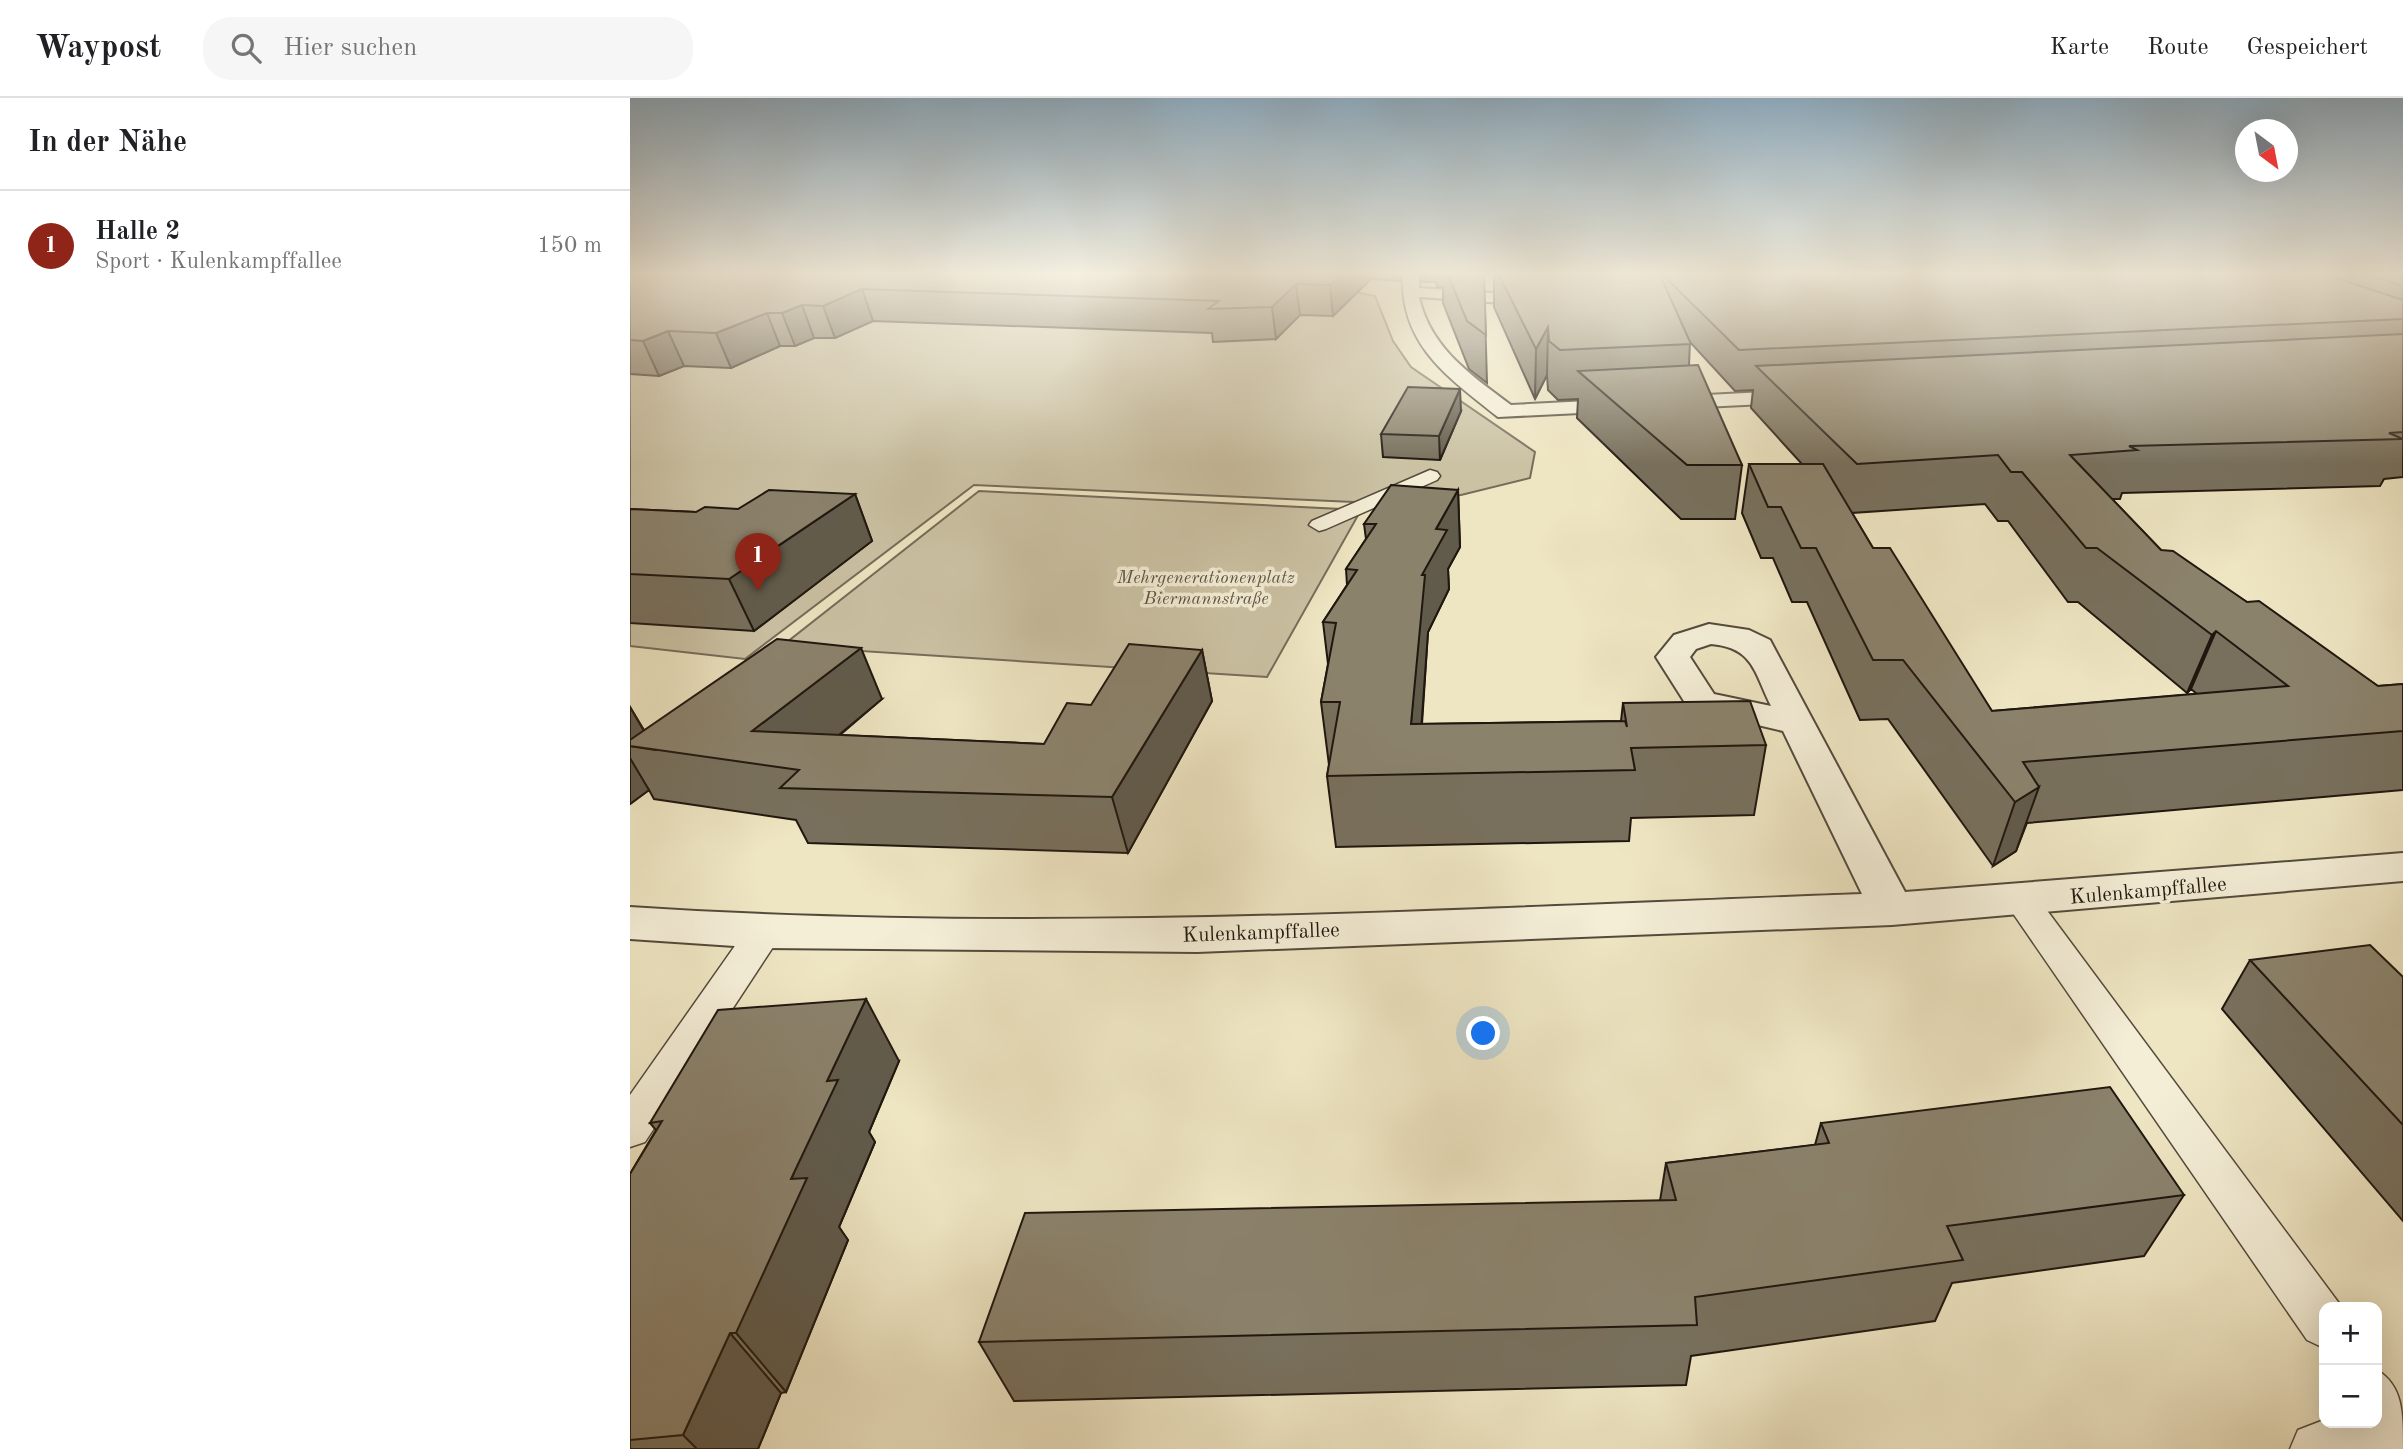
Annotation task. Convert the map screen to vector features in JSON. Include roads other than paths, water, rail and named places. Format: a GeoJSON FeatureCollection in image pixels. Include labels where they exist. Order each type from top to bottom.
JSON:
{"type":"FeatureCollection","features":[{"type":"Feature","properties":{"kind":"street"},"geometry":{"type":"LineString","coordinates":[[1425,338],[1430,348],[1448,367],[1506,412],[1817,396]]}},
{"type":"Feature","properties":{"kind":"street"},"geometry":{"type":"LineString","coordinates":[[1797,723],[1892,909]]}},
{"type":"Feature","properties":{"kind":"street","name":"Kulenkampffallee"},"geometry":{"type":"LineString","coordinates":[[630,923],[764,932],[1197,934],[1892,909],[2022,901],[2403,867]]}},
{"type":"Feature","properties":{"kind":"lane"},"geometry":{"type":"LineString","coordinates":[[1319,525],[1430,476]]}},
{"type":"Feature","properties":{"kind":"lane"},"geometry":{"type":"LineString","coordinates":[[2022,901],[2319,1316]]}},
{"type":"Feature","properties":{"kind":"lane"},"geometry":{"type":"LineString","coordinates":[[630,1129],[764,932]]}},
{"type":"Feature","properties":{"kind":"lane"},"geometry":{"type":"LineString","coordinates":[[2317,1449],[2392,1418]]}},
{"type":"Feature","properties":{"kind":"place","name":"Halle 2"},"geometry":{"type":"Point","coordinates":[758,591]}},
{"type":"Feature","properties":{"kind":"park label","name":"Mehrgenerationenplatz Biermannstraße"},"geometry":{"type":"Point","coordinates":[1206,587]}}]}
